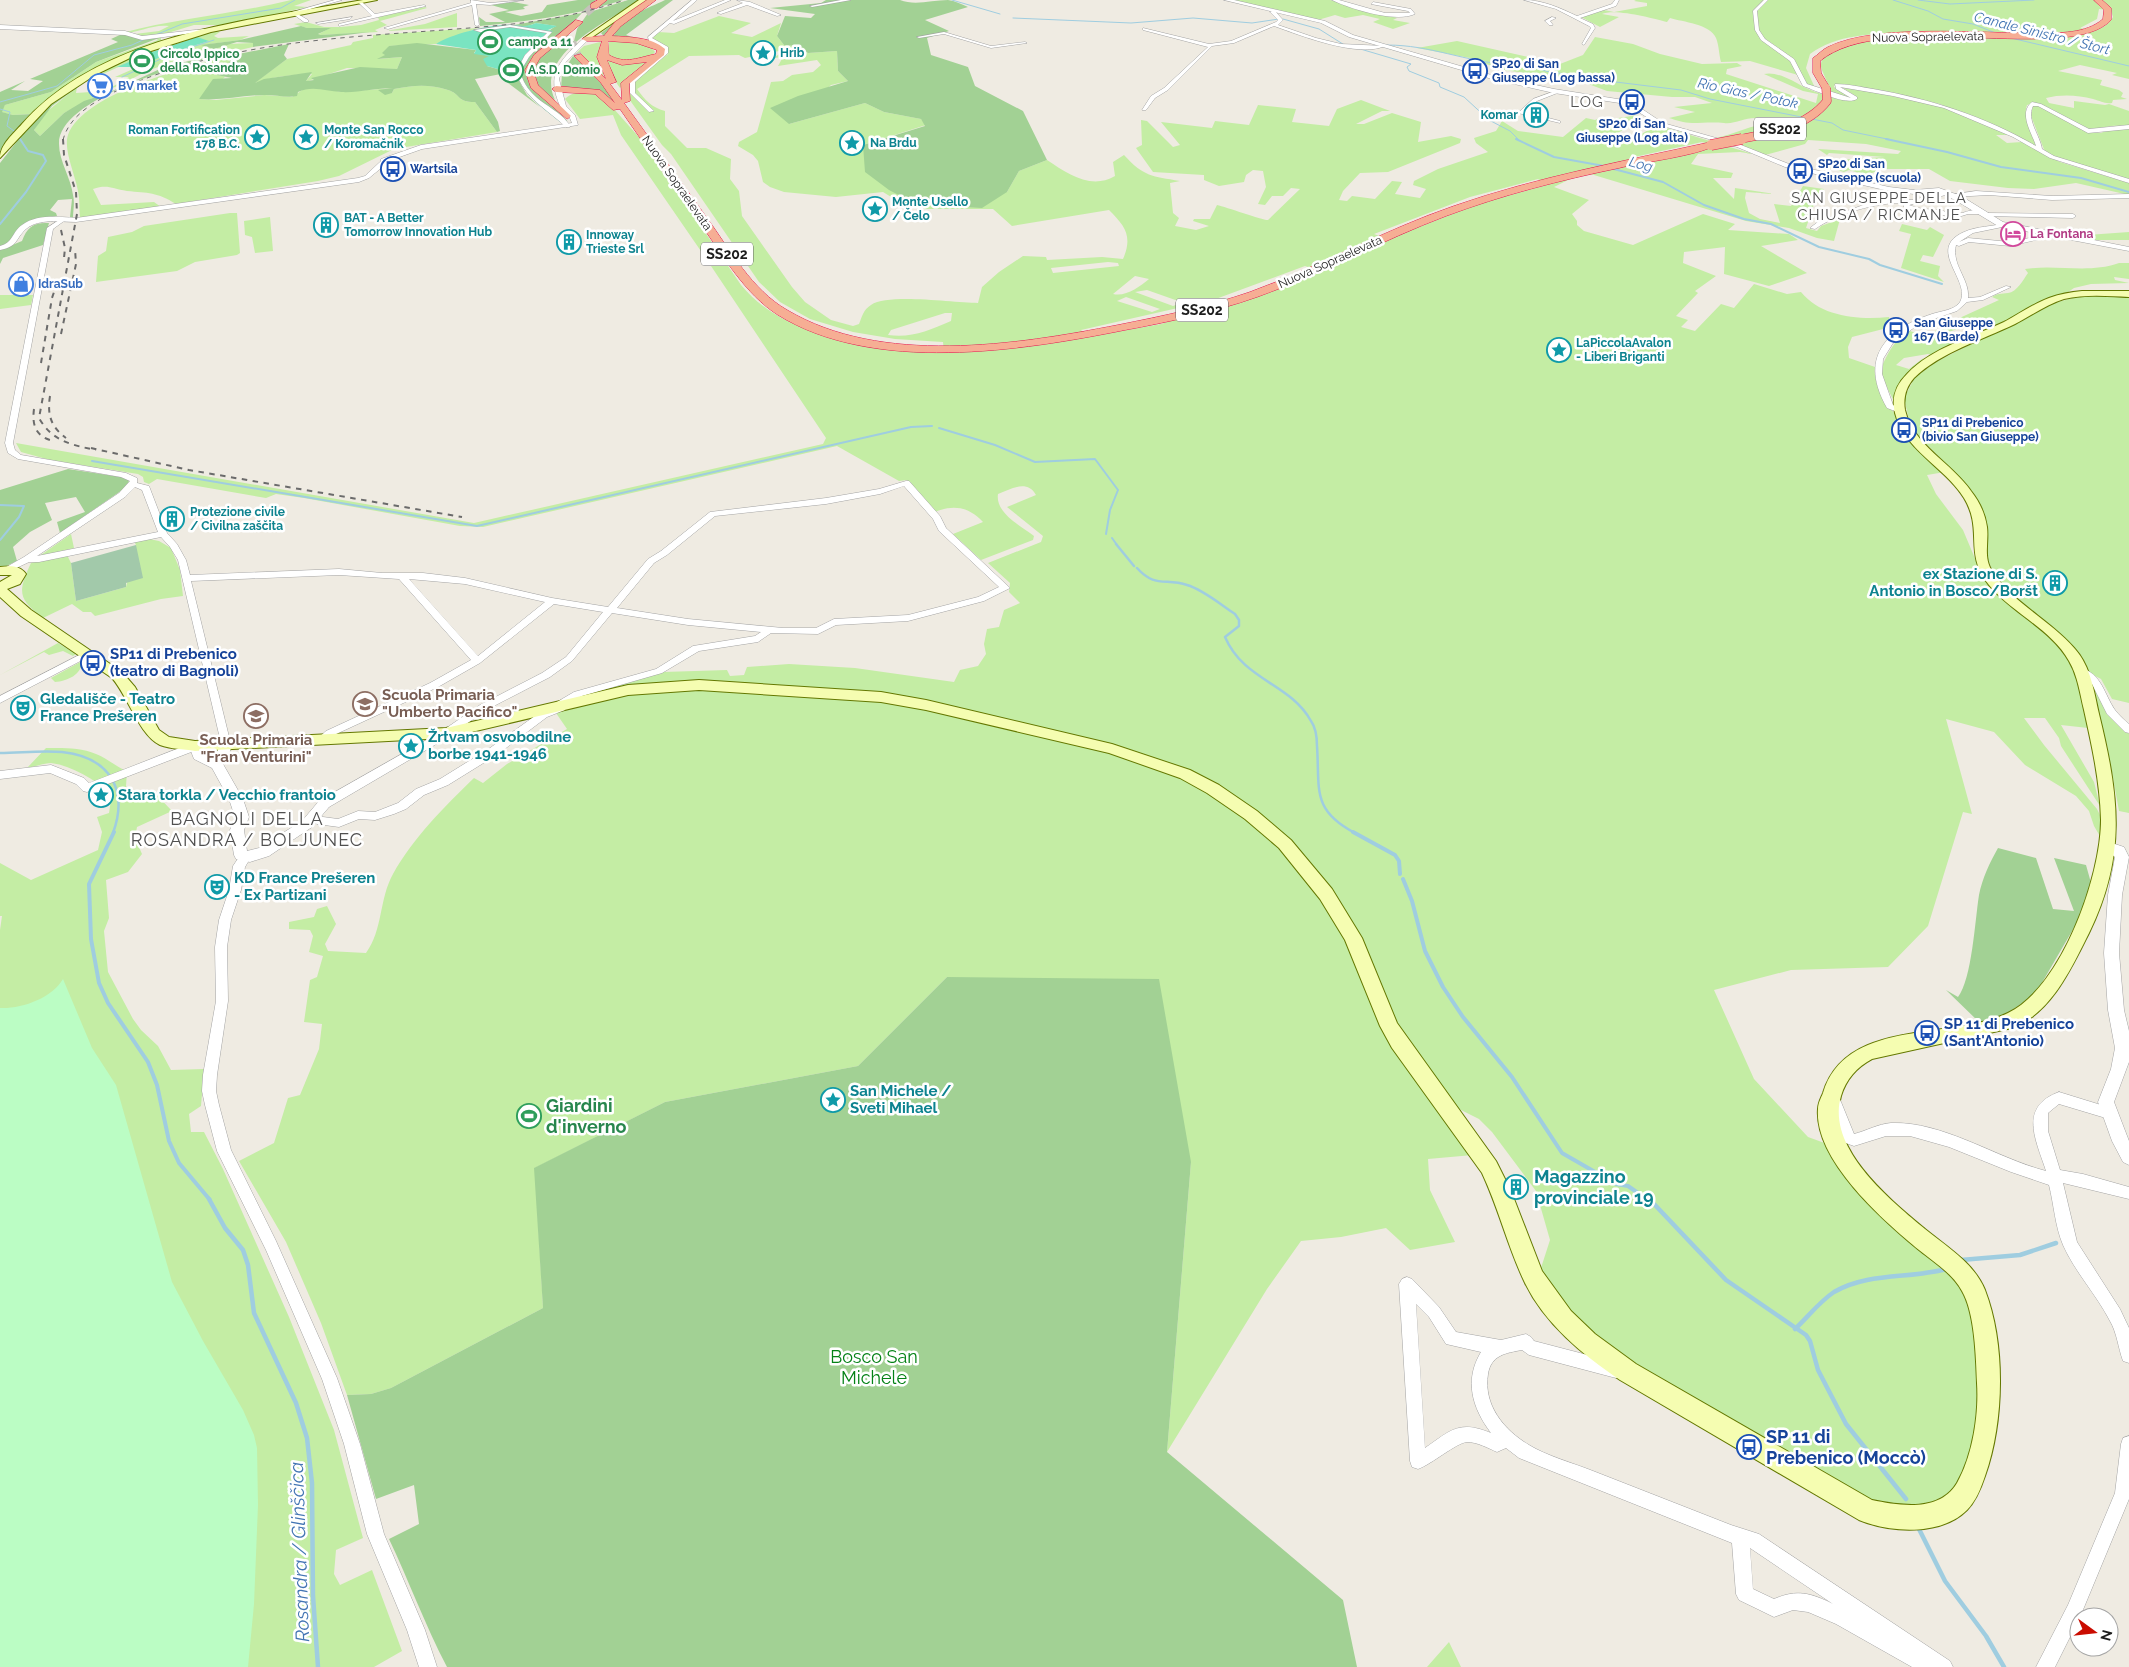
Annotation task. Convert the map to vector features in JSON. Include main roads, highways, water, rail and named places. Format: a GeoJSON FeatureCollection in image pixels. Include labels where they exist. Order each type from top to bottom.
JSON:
{"type":"FeatureCollection","features":[{"type":"Feature","properties":{"kind":"highway"},"geometry":{"type":"LineString","coordinates":[[604,41],[618,24],[652,0]]}},
{"type":"Feature","properties":{"kind":"highway"},"geometry":{"type":"LineString","coordinates":[[618,24],[657,0]]}},
{"type":"Feature","properties":{"kind":"highway"},"geometry":{"type":"LineString","coordinates":[[2093,0],[2105,10]]}},
{"type":"Feature","properties":{"kind":"highway"},"geometry":{"type":"LineString","coordinates":[[2098,0],[2105,10]]}},
{"type":"Feature","properties":{"kind":"highway","name":"Nuova Sopraelevata"},"geometry":{"type":"LineString","coordinates":[[575,49],[604,80],[746,281],[774,309],[810,326],[839,336],[893,346],[1019,346],[1211,308],[1264,291],[1381,237],[1458,208],[1542,182],[1772,131],[1812,118],[1826,105],[1828,97],[1815,64],[1824,52],[1857,40],[1908,35],[2027,36],[2085,29],[2104,23],[2108,17],[2105,10]]}},
{"type":"Feature","properties":{"kind":"highway"},"geometry":{"type":"LineString","coordinates":[[586,13],[574,28],[575,49],[604,41],[649,43],[659,46],[662,50],[660,55],[627,81],[624,88],[626,101]]}},
{"type":"Feature","properties":{"kind":"highway"},"geometry":{"type":"LineString","coordinates":[[567,122],[534,86],[530,78],[530,70],[536,57],[579,22]]}},
{"type":"Feature","properties":{"kind":"highway","name":"Nuova Sopraelevata"},"geometry":{"type":"LineString","coordinates":[[603,27],[599,34],[604,41],[601,52],[603,64],[626,101],[753,280],[772,300],[802,318],[844,332],[886,341],[943,347]]}},
{"type":"Feature","properties":{"kind":"highway"},"geometry":{"type":"LineString","coordinates":[[586,38],[646,44],[655,48],[657,52],[645,60],[620,62],[608,58],[604,41]]}},
{"type":"Feature","properties":{"kind":"highway"},"geometry":{"type":"LineString","coordinates":[[556,89],[601,94],[629,120],[652,147]]}},
{"type":"Feature","properties":{"kind":"highway"},"geometry":{"type":"LineString","coordinates":[[562,103],[568,94],[583,91]]}},
{"type":"Feature","properties":{"kind":"main road"},"geometry":{"type":"LineString","coordinates":[[0,156],[31,118],[61,93],[100,70],[162,40],[183,38],[232,26],[374,0]]}},
{"type":"Feature","properties":{"kind":"main road"},"geometry":{"type":"LineString","coordinates":[[586,38],[643,0]]}},
{"type":"Feature","properties":{"kind":"main road"},"geometry":{"type":"LineString","coordinates":[[7,582],[26,613],[117,675],[128,687],[141,714],[159,738],[172,744],[195,746],[226,745],[446,733],[561,704],[628,690],[699,685],[881,697],[926,705],[1135,755],[1185,774],[1213,789],[1251,815],[1285,844],[1326,894],[1353,938],[1389,1026],[1489,1167],[1501,1190],[1527,1265],[1540,1290],[1579,1334],[1605,1357],[1628,1372],[1868,1511],[1887,1516],[1933,1514],[1947,1510],[1958,1502],[1966,1492],[1984,1439],[1989,1399],[1984,1346],[1976,1294],[1968,1280],[1958,1269],[1880,1204],[1854,1174],[1828,1126],[1830,1093],[1842,1074],[1858,1058],[1888,1048],[2012,1020],[2028,1011],[2038,1002],[2058,973],[2098,899],[2109,847],[2110,807],[2108,786],[2081,671],[2064,646],[1989,576],[1980,560],[1980,522],[1970,498],[1961,484],[1910,431],[1900,411],[1901,388],[1911,375],[1924,365],[2056,299],[2085,294],[2129,294]]}},
{"type":"Feature","properties":{"kind":"waterway","name":"Rosandra / Glinščica"},"geometry":{"type":"LineString","coordinates":[[153,36],[182,24],[281,8],[295,0]]}},
{"type":"Feature","properties":{"kind":"waterway"},"geometry":{"type":"LineString","coordinates":[[952,0],[1000,14]]}},
{"type":"Feature","properties":{"kind":"waterway","name":"Canale Sinistro / Štort"},"geometry":{"type":"LineString","coordinates":[[1893,0],[1928,11],[1943,19],[1973,24],[1998,34]]}},
{"type":"Feature","properties":{"kind":"waterway"},"geometry":{"type":"LineString","coordinates":[[1918,0],[1950,4],[2034,0]]}},
{"type":"Feature","properties":{"kind":"waterway"},"geometry":{"type":"LineString","coordinates":[[1013,18],[1131,23],[1193,18],[1252,23],[1279,19]]}},
{"type":"Feature","properties":{"kind":"waterway"},"geometry":{"type":"LineString","coordinates":[[1283,19],[1319,29],[1346,46]]}},
{"type":"Feature","properties":{"kind":"waterway","name":"Canale Sinistro / Štort"},"geometry":{"type":"LineString","coordinates":[[2011,38],[2129,66]]}},
{"type":"Feature","properties":{"kind":"waterway","name":"Rosandra / Glinščica"},"geometry":{"type":"LineString","coordinates":[[0,102],[57,86],[94,55],[132,45],[145,39]]}},
{"type":"Feature","properties":{"kind":"waterway"},"geometry":{"type":"LineString","coordinates":[[122,77],[176,52],[214,40]]}},
{"type":"Feature","properties":{"kind":"waterway","name":"Rio Gias / Potok"},"geometry":{"type":"LineString","coordinates":[[1372,46],[1388,45],[1433,50],[1493,63],[1526,65],[1549,72],[1571,74],[1583,78],[1681,90],[1710,99],[1832,123],[1843,130],[1892,140]]}},
{"type":"Feature","properties":{"kind":"waterway","name":"Log"},"geometry":{"type":"LineString","coordinates":[[1357,48],[1411,64],[1407,67],[1409,71],[1439,83],[1440,87],[1464,97],[1489,120],[1510,131],[1519,140]]}},
{"type":"Feature","properties":{"kind":"waterway","name":"Rosandra / Glinščica"},"geometry":{"type":"LineString","coordinates":[[0,109],[10,112],[7,126],[17,133]]}},
{"type":"Feature","properties":{"kind":"waterway","name":"Rosandra / Glinščica"},"geometry":{"type":"LineString","coordinates":[[0,224],[26,192],[46,161],[43,155],[28,151],[20,139]]}},
{"type":"Feature","properties":{"kind":"waterway","name":"Log"},"geometry":{"type":"LineString","coordinates":[[1516,139],[1554,157],[1604,166]]}},
{"type":"Feature","properties":{"kind":"waterway","name":"Rio Gias / Potok"},"geometry":{"type":"LineString","coordinates":[[1886,139],[1947,152],[2001,167],[2081,178],[2129,192]]}},
{"type":"Feature","properties":{"kind":"waterway","name":"Log"},"geometry":{"type":"LineString","coordinates":[[1610,168],[1663,182],[1704,205],[1744,219],[1771,224],[1819,247],[1869,259],[1880,265],[1942,284]]}},
{"type":"Feature","properties":{"kind":"waterway"},"geometry":{"type":"LineString","coordinates":[[92,461],[477,526],[911,427],[932,426]]}},
{"type":"Feature","properties":{"kind":"waterway"},"geometry":{"type":"LineString","coordinates":[[939,428],[995,445],[1035,462],[1095,459],[1118,490],[1110,510],[1106,534]]}},
{"type":"Feature","properties":{"kind":"waterway","name":"Rosandra / Glinščica"},"geometry":{"type":"LineString","coordinates":[[0,505],[24,506],[19,517],[0,540]]}},
{"type":"Feature","properties":{"kind":"waterway"},"geometry":{"type":"LineString","coordinates":[[1112,538],[1117,545]]}},
{"type":"Feature","properties":{"kind":"waterway"},"geometry":{"type":"LineString","coordinates":[[1116,544],[1134,566]]}},
{"type":"Feature","properties":{"kind":"waterway"},"geometry":{"type":"LineString","coordinates":[[1137,568],[1149,578],[1193,587],[1235,614],[1239,620],[1239,626],[1225,637],[1233,652],[1255,673],[1291,698],[1302,708],[1311,721],[1316,736],[1319,786],[1324,807],[1331,816],[1355,833]]}},
{"type":"Feature","properties":{"kind":"waterway","name":"Rosandra / Glinščica"},"geometry":{"type":"LineString","coordinates":[[0,753],[62,752],[78,755],[103,768],[111,778],[116,789],[118,802],[117,817],[113,833]]}},
{"type":"Feature","properties":{"kind":"waterway","name":"Rosandra / Glinščica"},"geometry":{"type":"LineString","coordinates":[[114,832],[89,884],[91,939],[99,983],[108,1003],[148,1062],[157,1085],[169,1141],[179,1163],[210,1200]]}},
{"type":"Feature","properties":{"kind":"waterway"},"geometry":{"type":"LineString","coordinates":[[1353,832],[1395,855],[1399,861],[1400,874]]}},
{"type":"Feature","properties":{"kind":"waterway"},"geometry":{"type":"LineString","coordinates":[[1403,879],[1412,901],[1425,951],[1443,987],[1463,1017],[1512,1077],[1562,1153],[1616,1184],[1628,1186],[1648,1200]]}},
{"type":"Feature","properties":{"kind":"waterway","name":"Rosandra / Glinščica"},"geometry":{"type":"LineString","coordinates":[[209,1199],[225,1228],[243,1250],[248,1265],[254,1313],[296,1403],[307,1438],[312,1483],[313,1596],[318,1667]]}},
{"type":"Feature","properties":{"kind":"waterway"},"geometry":{"type":"LineString","coordinates":[[1647,1199],[1655,1205],[1726,1280],[1796,1328]]}},
{"type":"Feature","properties":{"kind":"waterway"},"geometry":{"type":"LineString","coordinates":[[1961,1260],[2020,1255],[2056,1243]]}},
{"type":"Feature","properties":{"kind":"waterway"},"geometry":{"type":"LineString","coordinates":[[1796,1328],[1818,1305],[1834,1292],[1847,1286],[1861,1281],[1946,1269]]}},
{"type":"Feature","properties":{"kind":"waterway"},"geometry":{"type":"LineString","coordinates":[[1796,1328],[1806,1335],[1810,1341],[1818,1370],[1846,1424],[1906,1499]]}},
{"type":"Feature","properties":{"kind":"waterway"},"geometry":{"type":"LineString","coordinates":[[1918,1527],[1945,1581],[1986,1636],[2004,1667]]}},
{"type":"Feature","properties":{"kind":"tunnel"},"geometry":{"type":"LineString","coordinates":[[586,13],[594,6]]}},
{"type":"Feature","properties":{"kind":"tunnel"},"geometry":{"type":"LineString","coordinates":[[572,42],[578,56]]}},
{"type":"Feature","properties":{"kind":"railway"},"geometry":{"type":"LineString","coordinates":[[63,140],[67,130],[80,114],[108,95],[175,68],[223,55],[272,46],[322,40],[535,21],[574,14],[625,0]]}},
{"type":"Feature","properties":{"kind":"railway"},"geometry":{"type":"LineString","coordinates":[[63,140],[64,155],[76,192],[77,214],[39,418],[50,432],[63,441],[96,450]]}},
{"type":"Feature","properties":{"kind":"railway"},"geometry":{"type":"LineString","coordinates":[[61,230],[65,248],[64,258]]}},
{"type":"Feature","properties":{"kind":"railway"},"geometry":{"type":"LineString","coordinates":[[61,334],[76,264],[75,249]]}},
{"type":"Feature","properties":{"kind":"railway"},"geometry":{"type":"LineString","coordinates":[[41,363],[52,298],[59,277]]}},
{"type":"Feature","properties":{"kind":"railway"},"geometry":{"type":"LineString","coordinates":[[50,396],[49,409],[51,420],[66,438]]}},
{"type":"Feature","properties":{"kind":"railway"},"geometry":{"type":"LineString","coordinates":[[34,409],[34,424],[38,432],[50,440]]}},
{"type":"Feature","properties":{"kind":"railway"},"geometry":{"type":"LineString","coordinates":[[91,448],[189,470],[462,517]]}},
{"type":"Feature","properties":{"kind":"place","name":"campo a 11"},"geometry":{"type":"Point","coordinates":[490,42]}},
{"type":"Feature","properties":{"kind":"place","name":"Hrib"},"geometry":{"type":"Point","coordinates":[763,53]}},
{"type":"Feature","properties":{"kind":"place","name":"Circolo Ippico della Rosandra"},"geometry":{"type":"Point","coordinates":[142,61]}},
{"type":"Feature","properties":{"kind":"place","name":"A.S.D. Domio"},"geometry":{"type":"Point","coordinates":[511,70]}},
{"type":"Feature","properties":{"kind":"place","name":"SP20 di San Giuseppe (Log bassa)"},"geometry":{"type":"Point","coordinates":[1475,71]}},
{"type":"Feature","properties":{"kind":"place","name":"BV market"},"geometry":{"type":"Point","coordinates":[100,86]}},
{"type":"Feature","properties":{"kind":"place","name":"SP20 di San Giuseppe (Log alta)"},"geometry":{"type":"Point","coordinates":[1632,102]}},
{"type":"Feature","properties":{"kind":"place","name":"Komar"},"geometry":{"type":"Point","coordinates":[1536,115]}},
{"type":"Feature","properties":{"kind":"place","name":"Roman Fortification 178 B.C."},"geometry":{"type":"Point","coordinates":[257,137]}},
{"type":"Feature","properties":{"kind":"place","name":"Monte San Rocco / Koromačnik"},"geometry":{"type":"Point","coordinates":[306,137]}},
{"type":"Feature","properties":{"kind":"place","name":"Na Brdu"},"geometry":{"type":"Point","coordinates":[852,143]}},
{"type":"Feature","properties":{"kind":"place","name":"Wartsila"},"geometry":{"type":"Point","coordinates":[393,169]}},
{"type":"Feature","properties":{"kind":"place","name":"SP20 di San Giuseppe (scuola)"},"geometry":{"type":"Point","coordinates":[1800,171]}},
{"type":"Feature","properties":{"kind":"place","name":"Monte Usello / Čelo"},"geometry":{"type":"Point","coordinates":[875,209]}},
{"type":"Feature","properties":{"kind":"place","name":"BAT - A Better Tomorrow Innovation Hub"},"geometry":{"type":"Point","coordinates":[326,225]}},
{"type":"Feature","properties":{"kind":"place","name":"La Fontana"},"geometry":{"type":"Point","coordinates":[2013,234]}},
{"type":"Feature","properties":{"kind":"place","name":"Innoway Trieste Srl"},"geometry":{"type":"Point","coordinates":[569,242]}},
{"type":"Feature","properties":{"kind":"place","name":"IdraSub"},"geometry":{"type":"Point","coordinates":[21,284]}},
{"type":"Feature","properties":{"kind":"place","name":"San Giuseppe 167 (Barde)"},"geometry":{"type":"Point","coordinates":[1896,330]}},
{"type":"Feature","properties":{"kind":"place","name":"LaPiccolaAvalon - Liberi Briganti"},"geometry":{"type":"Point","coordinates":[1559,350]}},
{"type":"Feature","properties":{"kind":"place","name":"SP11 di Prebenico (bivio San Giuseppe)"},"geometry":{"type":"Point","coordinates":[1904,430]}},
{"type":"Feature","properties":{"kind":"place","name":"Protezione civile / Civilna zaščita"},"geometry":{"type":"Point","coordinates":[172,519]}},
{"type":"Feature","properties":{"kind":"place","name":"ex Stazione di S. Antonio in Bosco/Boršt"},"geometry":{"type":"Point","coordinates":[2055,583]}},
{"type":"Feature","properties":{"kind":"place","name":"SP11 di Prebenico (teatro di Bagnoli)"},"geometry":{"type":"Point","coordinates":[93,663]}},
{"type":"Feature","properties":{"kind":"place","name":"Scuola Primaria \"Umberto Pacifico\""},"geometry":{"type":"Point","coordinates":[365,704]}},
{"type":"Feature","properties":{"kind":"place","name":"Gledališče - Teatro France Prešeren"},"geometry":{"type":"Point","coordinates":[23,708]}},
{"type":"Feature","properties":{"kind":"place","name":"Scuola Primaria \"Fran Venturini\""},"geometry":{"type":"Point","coordinates":[256,716]}},
{"type":"Feature","properties":{"kind":"place","name":"Žrtvam osvobodilne borbe 1941-1946"},"geometry":{"type":"Point","coordinates":[411,746]}},
{"type":"Feature","properties":{"kind":"place","name":"Stara torkla / Vecchio frantoio"},"geometry":{"type":"Point","coordinates":[101,795]}},
{"type":"Feature","properties":{"kind":"place","name":"KD France Prešeren - Ex Partizani"},"geometry":{"type":"Point","coordinates":[217,887]}},
{"type":"Feature","properties":{"kind":"place","name":"SP 11 di Prebenico (Sant'Antonio)"},"geometry":{"type":"Point","coordinates":[1927,1033]}},
{"type":"Feature","properties":{"kind":"place","name":"San Michele / Sveti Mihael"},"geometry":{"type":"Point","coordinates":[833,1100]}},
{"type":"Feature","properties":{"kind":"place","name":"Giardini d'inverno"},"geometry":{"type":"Point","coordinates":[529,1116]}},
{"type":"Feature","properties":{"kind":"place","name":"Magazzino provinciale 19"},"geometry":{"type":"Point","coordinates":[1516,1187]}},
{"type":"Feature","properties":{"kind":"place","name":"SP 11 di Prebenico (Moccò)"},"geometry":{"type":"Point","coordinates":[1749,1447]}},
{"type":"Feature","properties":{"kind":"district","name":"LOG"},"geometry":{"type":"Point","coordinates":[1587,102]}},
{"type":"Feature","properties":{"kind":"district","name":"SAN GIUSEPPE DELLA CHIUSA / RICMANJE"},"geometry":{"type":"Point","coordinates":[1879,206]}},
{"type":"Feature","properties":{"kind":"district","name":"BAGNOLI DELLA ROSANDRA / BOLJUNEC"},"geometry":{"type":"Point","coordinates":[247,830]}},
{"type":"Feature","properties":{"kind":"park label","name":"Bosco San Michele"},"geometry":{"type":"Point","coordinates":[874,1367]}}]}
